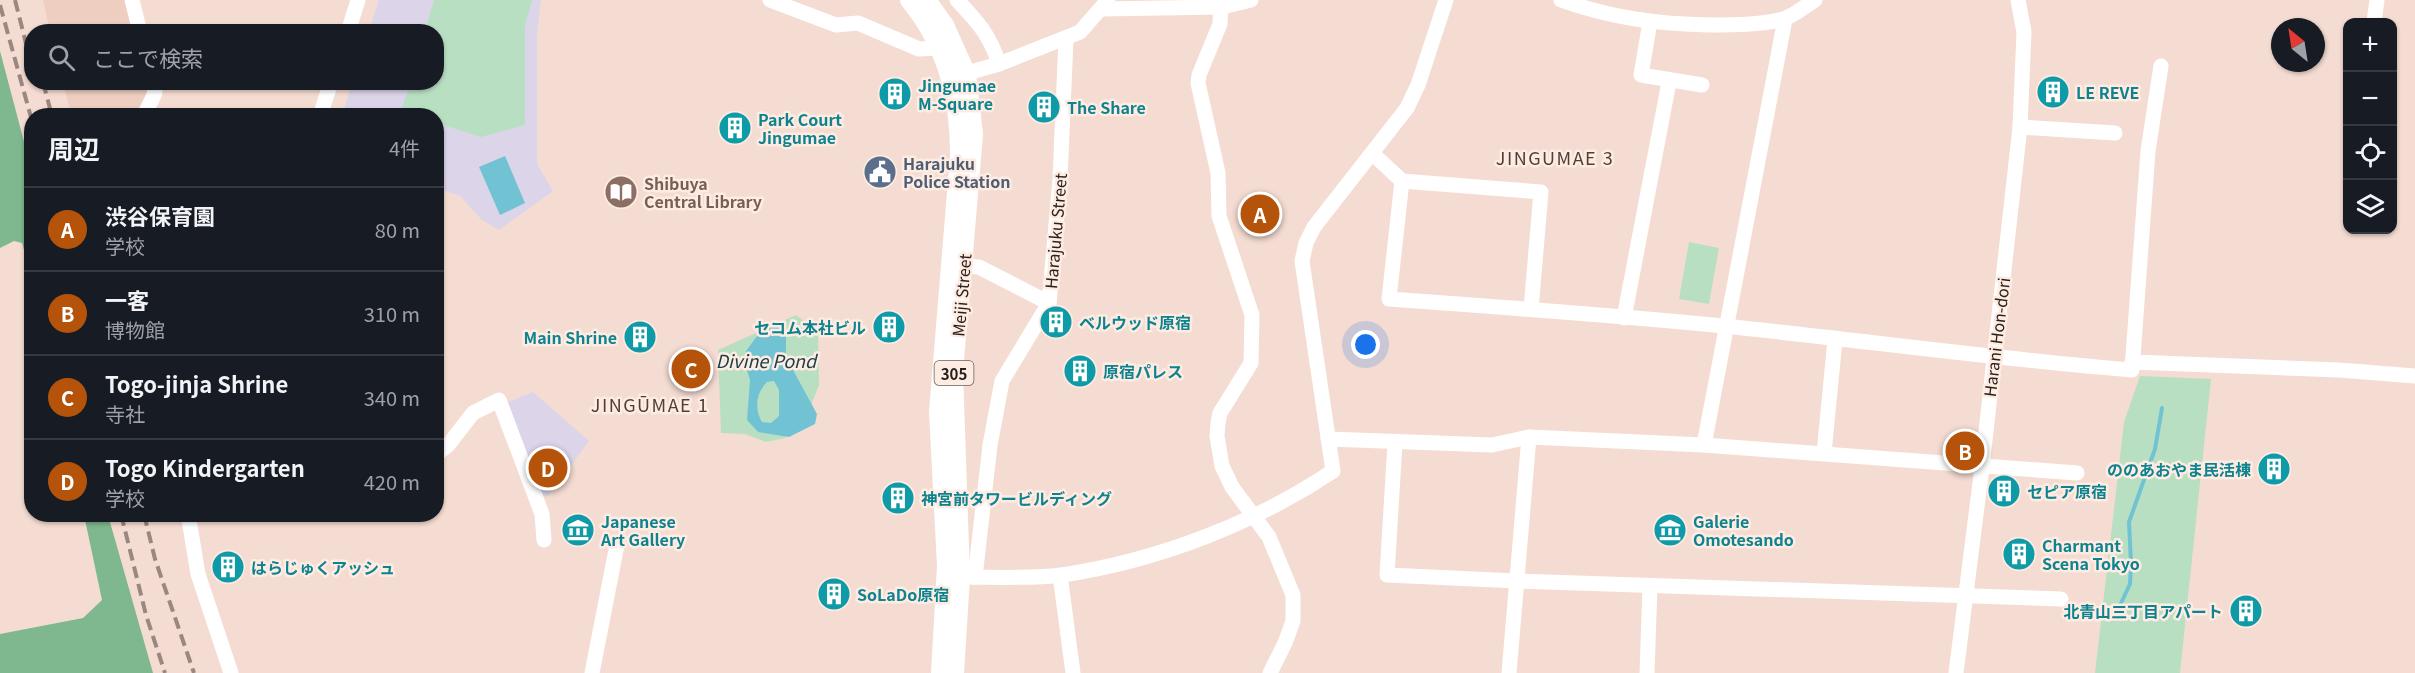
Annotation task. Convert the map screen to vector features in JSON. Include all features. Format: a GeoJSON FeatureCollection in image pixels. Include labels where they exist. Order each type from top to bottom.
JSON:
{"type":"FeatureCollection","features":[{"type":"Feature","properties":{"kind":"main road","name":"305"},"geometry":{"type":"LineString","coordinates":[[909,0],[938,48],[959,76]]}},
{"type":"Feature","properties":{"kind":"main road","name":"Meiji Street"},"geometry":{"type":"LineString","coordinates":[[927,0],[945,25],[974,134],[954,372],[968,577],[955,673]]}},
{"type":"Feature","properties":{"kind":"main road","name":"Meiji Street"},"geometry":{"type":"LineString","coordinates":[[940,673],[946,566],[938,412],[959,156],[957,115],[959,76]]}},
{"type":"Feature","properties":{"kind":"street"},"geometry":{"type":"LineString","coordinates":[[132,0],[138,24]]}},
{"type":"Feature","properties":{"kind":"street"},"geometry":{"type":"LineString","coordinates":[[350,24],[358,0]]}},
{"type":"Feature","properties":{"kind":"street"},"geometry":{"type":"LineString","coordinates":[[770,0],[836,24],[858,23],[919,49],[938,48]]}},
{"type":"Feature","properties":{"kind":"street"},"geometry":{"type":"LineString","coordinates":[[957,0],[983,27],[999,64]]}},
{"type":"Feature","properties":{"kind":"street"},"geometry":{"type":"LineString","coordinates":[[959,76],[1066,39],[1086,27],[1105,4],[1222,4],[1251,0]]}},
{"type":"Feature","properties":{"kind":"street"},"geometry":{"type":"LineString","coordinates":[[946,566],[968,577],[1060,575],[1175,547],[1251,516],[1310,486],[1333,471],[1302,261],[1306,243],[1314,227],[1407,108],[1418,85],[1446,0]]}},
{"type":"Feature","properties":{"kind":"street"},"geometry":{"type":"LineString","coordinates":[[1562,0],[1611,16],[1650,22],[1725,25],[1785,18],[1815,0]]}},
{"type":"Feature","properties":{"kind":"street","name":"Harani Hon-dori"},"geometry":{"type":"LineString","coordinates":[[1956,673],[1964,595],[1982,467],[2020,127],[2024,32],[2018,0]]}},
{"type":"Feature","properties":{"kind":"street"},"geometry":{"type":"LineString","coordinates":[[2375,18],[2377,0]]}},
{"type":"Feature","properties":{"kind":"street"},"geometry":{"type":"LineString","coordinates":[[1222,4],[1220,24],[1198,75],[1198,83],[1218,172],[1219,216],[1250,305],[1252,322],[1251,363],[1220,413],[1216,436],[1226,478],[1251,516],[1269,537],[1293,595],[1293,621],[1285,644],[1270,673]]}},
{"type":"Feature","properties":{"kind":"street"},"geometry":{"type":"LineString","coordinates":[[1704,445],[1785,18]]}},
{"type":"Feature","properties":{"kind":"street"},"geometry":{"type":"LineString","coordinates":[[1650,22],[1641,75],[1669,82],[1702,85]]}},
{"type":"Feature","properties":{"kind":"street","name":"Harajuku Street"},"geometry":{"type":"LineString","coordinates":[[968,577],[981,517],[990,445],[1002,381],[1049,303],[1060,177],[1066,39]]}},
{"type":"Feature","properties":{"kind":"street"},"geometry":{"type":"LineString","coordinates":[[1402,181],[1389,299],[1727,327],[2132,370],[2148,151],[2161,66]]}},
{"type":"Feature","properties":{"kind":"street"},"geometry":{"type":"LineString","coordinates":[[1624,318],[1669,82]]}},
{"type":"Feature","properties":{"kind":"street"},"geometry":{"type":"LineString","coordinates":[[148,108],[154,90]]}},
{"type":"Feature","properties":{"kind":"street"},"geometry":{"type":"LineString","coordinates":[[323,108],[328,90]]}},
{"type":"Feature","properties":{"kind":"street"},"geometry":{"type":"LineString","coordinates":[[2020,127],[2115,133]]}},
{"type":"Feature","properties":{"kind":"street"},"geometry":{"type":"LineString","coordinates":[[1373,153],[1402,181],[1541,192],[1531,309]]}},
{"type":"Feature","properties":{"kind":"street"},"geometry":{"type":"LineString","coordinates":[[964,266],[979,267],[1049,303]]}},
{"type":"Feature","properties":{"kind":"street"},"geometry":{"type":"LineString","coordinates":[[1824,453],[1834,340]]}},
{"type":"Feature","properties":{"kind":"street"},"geometry":{"type":"LineString","coordinates":[[2132,362],[2339,370],[2415,376]]}},
{"type":"Feature","properties":{"kind":"street"},"geometry":{"type":"LineString","coordinates":[[444,448],[473,412],[499,400],[542,514],[544,540]]}},
{"type":"Feature","properties":{"kind":"street"},"geometry":{"type":"LineString","coordinates":[[1328,439],[1492,445],[1529,437],[1704,445],[2077,474]]}},
{"type":"Feature","properties":{"kind":"street"},"geometry":{"type":"LineString","coordinates":[[1509,673],[1529,437]]}},
{"type":"Feature","properties":{"kind":"street"},"geometry":{"type":"LineString","coordinates":[[1395,443],[1387,575],[1650,586],[2061,598]]}},
{"type":"Feature","properties":{"kind":"street"},"geometry":{"type":"LineString","coordinates":[[189,522],[198,574],[231,673]]}},
{"type":"Feature","properties":{"kind":"street"},"geometry":{"type":"LineString","coordinates":[[592,673],[617,545]]}},
{"type":"Feature","properties":{"kind":"street"},"geometry":{"type":"LineString","coordinates":[[1060,575],[1073,673]]}},
{"type":"Feature","properties":{"kind":"street"},"geometry":{"type":"LineString","coordinates":[[1647,673],[1650,586]]}},
{"type":"Feature","properties":{"kind":"shaded area"},"geometry":{"type":"Polygon","coordinates":[[[43,0],[125,0],[130,24],[48,24],[43,0]]]}},
{"type":"Feature","properties":{"kind":"shaded area"},"geometry":{"type":"Polygon","coordinates":[[[379,0],[541,0],[537,35],[537,164],[553,191],[499,230],[482,220],[460,196],[444,190],[444,108],[344,108],[350,90],[444,90],[444,24],[371,24],[379,0]]]}},
{"type":"Feature","properties":{"kind":"shaded area"},"geometry":{"type":"Polygon","coordinates":[[[65,90],[147,90],[147,92],[139,108],[69,108],[65,90]]]}},
{"type":"Feature","properties":{"kind":"shaded area"},"geometry":{"type":"Polygon","coordinates":[[[533,392],[589,441],[548,496],[537,495],[503,404],[533,392]]]}},
{"type":"Feature","properties":{"kind":"green space"},"geometry":{"type":"Polygon","coordinates":[[[434,0],[532,0],[525,26],[525,125],[481,137],[444,125],[444,108],[402,108],[408,90],[444,90],[444,24],[427,24],[434,0]]]}},
{"type":"Feature","properties":{"kind":"green space"},"geometry":{"type":"Polygon","coordinates":[[[0,51],[24,142],[24,250],[22,243],[14,241],[0,248],[0,51]]]}},
{"type":"Feature","properties":{"kind":"green space"},"geometry":{"type":"Polygon","coordinates":[[[1689,242],[1719,248],[1709,304],[1679,299],[1689,242]]]}},
{"type":"Feature","properties":{"kind":"green space"},"geometry":{"type":"Polygon","coordinates":[[[796,315],[818,331],[819,385],[805,421],[785,438],[766,442],[745,434],[721,433],[718,350],[796,315]]]}},
{"type":"Feature","properties":{"kind":"green space"},"geometry":{"type":"Polygon","coordinates":[[[2140,376],[2211,379],[2180,673],[2095,673],[2124,422],[2140,376]]]}},
{"type":"Feature","properties":{"kind":"green space"},"geometry":{"type":"Polygon","coordinates":[[[85,522],[110,522],[153,673],[0,673],[0,634],[83,618],[102,600],[85,522]]]}},
{"type":"Feature","properties":{"kind":"water"},"geometry":{"type":"Polygon","coordinates":[[[505,156],[525,203],[500,215],[479,167],[505,156]]]}},
{"type":"Feature","properties":{"kind":"water","name":"Divine Pond"},"geometry":{"type":"Polygon","coordinates":[[[780,324],[786,329],[786,357],[817,414],[815,424],[789,437],[758,432],[747,420],[750,380],[744,360],[746,351],[760,332],[780,324]],[[774,381],[767,382],[760,391],[757,406],[762,422],[771,423],[779,416],[779,390],[774,381]]]}},
{"type":"Feature","properties":{"kind":"waterway"},"geometry":{"type":"LineString","coordinates":[[2115,616],[2130,584],[2129,522],[2155,449],[2162,408]]}},
{"type":"Feature","properties":{"kind":"railway"},"geometry":{"type":"LineString","coordinates":[[15,0],[24,35]]}},
{"type":"Feature","properties":{"kind":"railway"},"geometry":{"type":"LineString","coordinates":[[0,5],[28,108]]}},
{"type":"Feature","properties":{"kind":"railway"},"geometry":{"type":"LineString","coordinates":[[45,90],[50,108]]}},
{"type":"Feature","properties":{"kind":"railway"},"geometry":{"type":"LineString","coordinates":[[123,522],[146,615],[165,673]]}},
{"type":"Feature","properties":{"kind":"railway"},"geometry":{"type":"LineString","coordinates":[[146,522],[155,559],[194,673]]}},
{"type":"Feature","properties":{"kind":"place","name":"LE REVE"},"geometry":{"type":"Point","coordinates":[2053,92]}},
{"type":"Feature","properties":{"kind":"place","name":"Jingumae M-Square"},"geometry":{"type":"Point","coordinates":[895,94]}},
{"type":"Feature","properties":{"kind":"place","name":"The Share"},"geometry":{"type":"Point","coordinates":[1044,107]}},
{"type":"Feature","properties":{"kind":"place","name":"Park Court Jingumae"},"geometry":{"type":"Point","coordinates":[735,128]}},
{"type":"Feature","properties":{"kind":"place","name":"Harajuku Police Station"},"geometry":{"type":"Point","coordinates":[880,172]}},
{"type":"Feature","properties":{"kind":"place","name":"Shibuya Central Library"},"geometry":{"type":"Point","coordinates":[621,192]}},
{"type":"Feature","properties":{"kind":"place","name":"渋谷保育園"},"geometry":{"type":"Point","coordinates":[1260,214]}},
{"type":"Feature","properties":{"kind":"place","name":"ベルウッド原宿"},"geometry":{"type":"Point","coordinates":[1056,322]}},
{"type":"Feature","properties":{"kind":"place","name":"セコム本社ビル"},"geometry":{"type":"Point","coordinates":[889,327]}},
{"type":"Feature","properties":{"kind":"place","name":"Main Shrine"},"geometry":{"type":"Point","coordinates":[640,337]}},
{"type":"Feature","properties":{"kind":"place","name":"Togo-jinja Shrine"},"geometry":{"type":"Point","coordinates":[691,369]}},
{"type":"Feature","properties":{"kind":"place","name":"原宿パレス"},"geometry":{"type":"Point","coordinates":[1080,371]}},
{"type":"Feature","properties":{"kind":"place","name":"一客"},"geometry":{"type":"Point","coordinates":[1965,451]}},
{"type":"Feature","properties":{"kind":"place","name":"Togo Kindergarten"},"geometry":{"type":"Point","coordinates":[548,468]}},
{"type":"Feature","properties":{"kind":"place","name":"ののあおやま民活棟"},"geometry":{"type":"Point","coordinates":[2274,469]}},
{"type":"Feature","properties":{"kind":"place","name":"セピア原宿"},"geometry":{"type":"Point","coordinates":[2004,491]}},
{"type":"Feature","properties":{"kind":"place","name":"神宮前タワービルディング"},"geometry":{"type":"Point","coordinates":[898,498]}},
{"type":"Feature","properties":{"kind":"place","name":"Japanese Art Gallery"},"geometry":{"type":"Point","coordinates":[578,530]}},
{"type":"Feature","properties":{"kind":"place","name":"Galerie Omotesando"},"geometry":{"type":"Point","coordinates":[1670,530]}},
{"type":"Feature","properties":{"kind":"place","name":"Charmant Scena Tokyo"},"geometry":{"type":"Point","coordinates":[2019,554]}},
{"type":"Feature","properties":{"kind":"place","name":"はらじゅくアッシュ"},"geometry":{"type":"Point","coordinates":[228,567]}},
{"type":"Feature","properties":{"kind":"place","name":"SoLaDo原宿"},"geometry":{"type":"Point","coordinates":[834,594]}},
{"type":"Feature","properties":{"kind":"place","name":"北青山三丁目アパート"},"geometry":{"type":"Point","coordinates":[2246,611]}},
{"type":"Feature","properties":{"kind":"district","name":"JINGUMAE 3"},"geometry":{"type":"Point","coordinates":[1555,157]}},
{"type":"Feature","properties":{"kind":"district","name":"JINGŪMAE 1"},"geometry":{"type":"Point","coordinates":[650,404]}}]}
